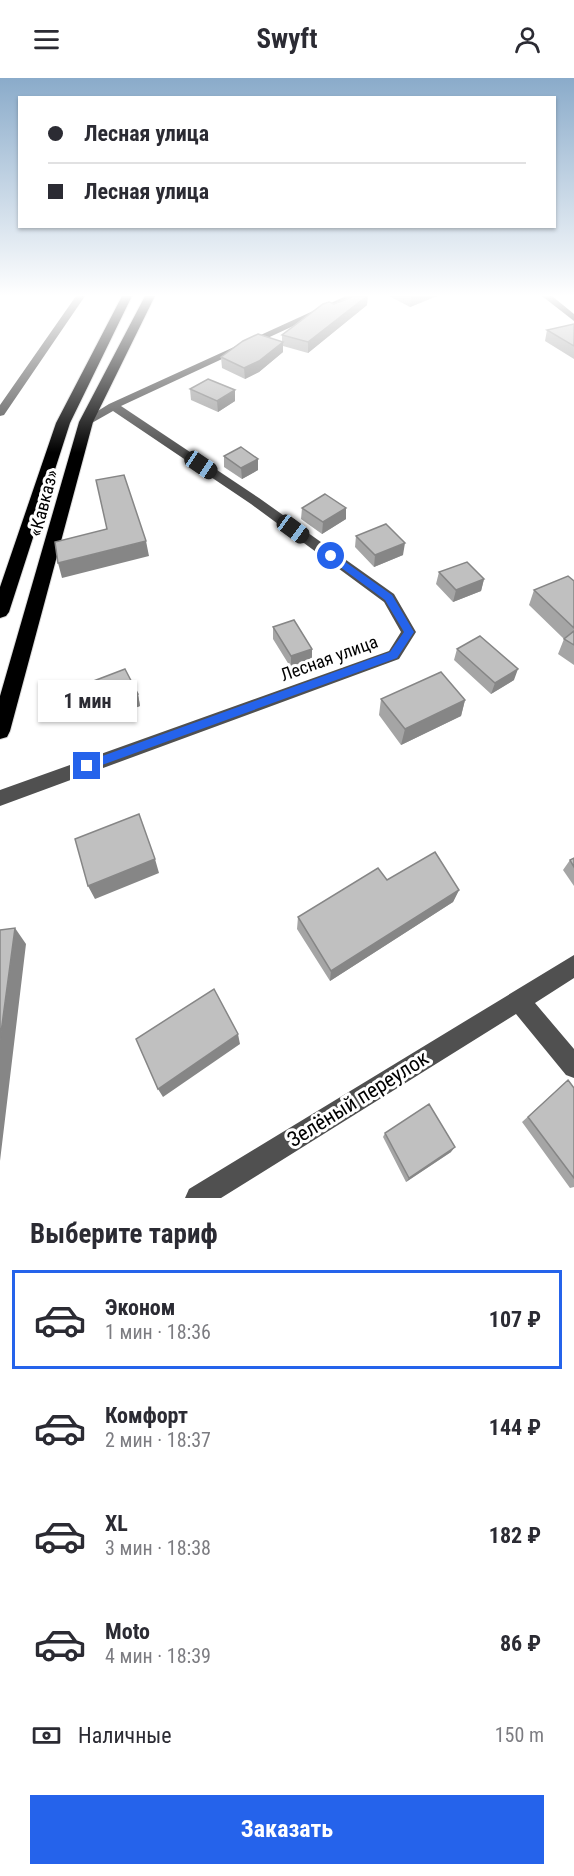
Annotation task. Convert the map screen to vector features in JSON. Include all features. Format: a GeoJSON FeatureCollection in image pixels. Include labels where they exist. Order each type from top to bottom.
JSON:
{"type":"FeatureCollection","features":[{"type":"Feature","properties":{"kind":"highway","name":"«Кавказ»"},"geometry":{"type":"LineString","coordinates":[[0,612],[63,423],[101,348]]}},
{"type":"Feature","properties":{"kind":"highway","name":"«Кавказ»"},"geometry":{"type":"LineString","coordinates":[[0,731],[86,422],[123,348]]}},
{"type":"Feature","properties":{"kind":"street"},"geometry":{"type":"LineString","coordinates":[[0,413],[45,348]]}},
{"type":"Feature","properties":{"kind":"street"},"geometry":{"type":"LineString","coordinates":[[86,422],[112,406],[239,348]]}},
{"type":"Feature","properties":{"kind":"street","name":"Лесная улица"},"geometry":{"type":"LineString","coordinates":[[0,798],[394,655],[409,632],[389,598],[255,501],[112,406]]}},
{"type":"Feature","properties":{"kind":"street","name":"Зелёный переулок"},"geometry":{"type":"LineString","coordinates":[[198,1198],[574,966]]}},
{"type":"Feature","properties":{"kind":"street"},"geometry":{"type":"LineString","coordinates":[[519,1001],[574,1067]]}},
{"type":"Feature","properties":{"kind":"building"},"geometry":{"type":"Polygon","coordinates":[[[233,348],[275,348],[259,361],[244,368],[221,357],[233,348]]]}},
{"type":"Feature","properties":{"kind":"building"},"geometry":{"type":"Polygon","coordinates":[[[208,379],[235,390],[217,401],[190,389],[208,379]]]}},
{"type":"Feature","properties":{"kind":"building"},"geometry":{"type":"Polygon","coordinates":[[[241,447],[258,459],[241,468],[224,456],[241,447]]]}},
{"type":"Feature","properties":{"kind":"building"},"geometry":{"type":"Polygon","coordinates":[[[124,475],[146,541],[58,563],[55,542],[107,529],[96,480],[124,475]]]}},
{"type":"Feature","properties":{"kind":"building"},"geometry":{"type":"Polygon","coordinates":[[[325,494],[346,508],[323,522],[302,508],[325,494]]]}},
{"type":"Feature","properties":{"kind":"building"},"geometry":{"type":"Polygon","coordinates":[[[386,524],[405,543],[375,555],[356,536],[386,524]]]}},
{"type":"Feature","properties":{"kind":"building"},"geometry":{"type":"Polygon","coordinates":[[[467,562],[484,579],[456,590],[439,572],[467,562]]]}},
{"type":"Feature","properties":{"kind":"building"},"geometry":{"type":"Polygon","coordinates":[[[568,576],[574,581],[574,628],[534,590],[568,576]]]}},
{"type":"Feature","properties":{"kind":"building"},"geometry":{"type":"Polygon","coordinates":[[[294,620],[312,649],[291,656],[273,627],[294,620]]]}},
{"type":"Feature","properties":{"kind":"building"},"geometry":{"type":"Polygon","coordinates":[[[574,631],[574,645],[564,639],[574,631]]]}},
{"type":"Feature","properties":{"kind":"building"},"geometry":{"type":"Polygon","coordinates":[[[480,636],[518,669],[495,683],[457,649],[480,636]]]}},
{"type":"Feature","properties":{"kind":"building"},"geometry":{"type":"Polygon","coordinates":[[[125,669],[138,694],[104,708],[91,682],[125,669]]]}},
{"type":"Feature","properties":{"kind":"building"},"geometry":{"type":"Polygon","coordinates":[[[441,672],[465,700],[405,729],[381,699],[441,672]]]}},
{"type":"Feature","properties":{"kind":"building"},"geometry":{"type":"Polygon","coordinates":[[[139,814],[155,859],[88,886],[75,839],[139,814]]]}},
{"type":"Feature","properties":{"kind":"building"},"geometry":{"type":"Polygon","coordinates":[[[435,852],[459,890],[331,971],[298,917],[378,868],[387,880],[435,852]]]}},
{"type":"Feature","properties":{"kind":"building"},"geometry":{"type":"Polygon","coordinates":[[[15,928],[0,1040],[0,930],[15,928]]]}},
{"type":"Feature","properties":{"kind":"building"},"geometry":{"type":"Polygon","coordinates":[[[214,989],[238,1034],[158,1089],[136,1039],[214,989]]]}},
{"type":"Feature","properties":{"kind":"building"},"geometry":{"type":"Polygon","coordinates":[[[568,1080],[574,1088],[574,1178],[528,1117],[568,1080]]]}},
{"type":"Feature","properties":{"kind":"building"},"geometry":{"type":"Polygon","coordinates":[[[429,1104],[455,1147],[409,1178],[385,1133],[429,1104]]]}},
{"type":"Feature","properties":{"kind":"route"},"geometry":{"type":"LineString","coordinates":[[87,766],[394,655],[409,632],[389,598],[331,556]]}}]}
